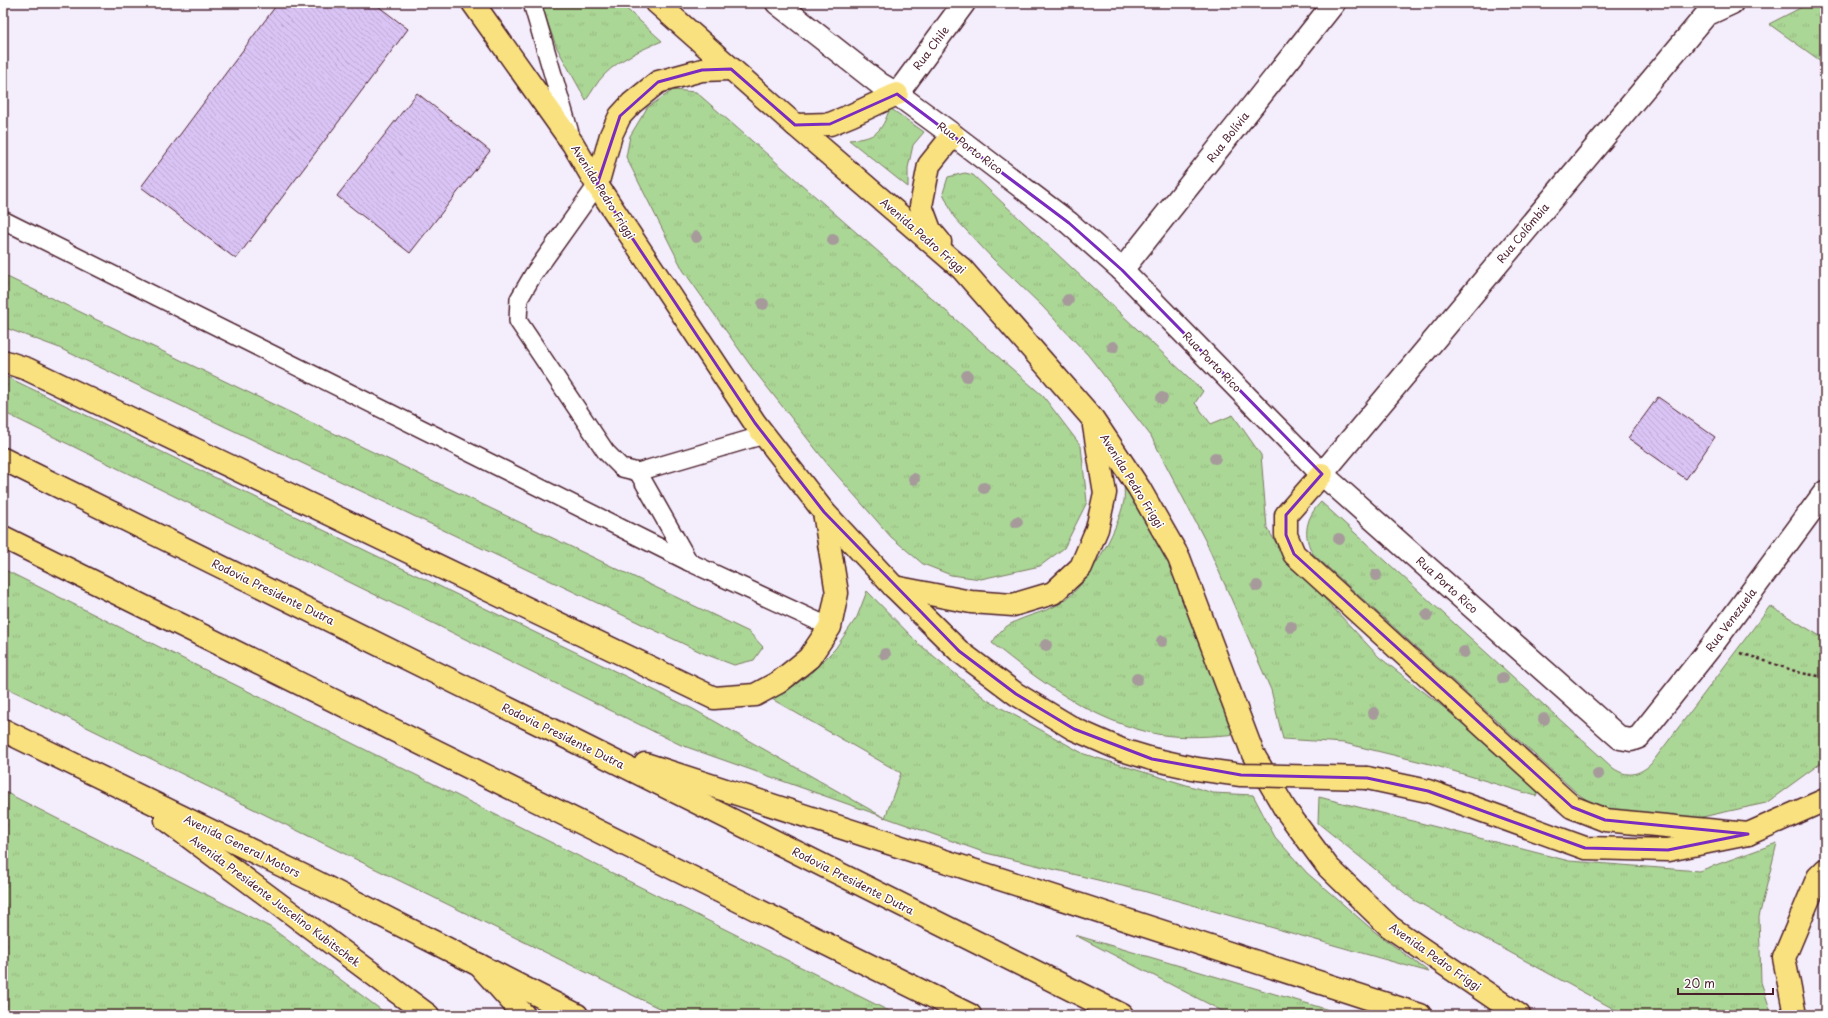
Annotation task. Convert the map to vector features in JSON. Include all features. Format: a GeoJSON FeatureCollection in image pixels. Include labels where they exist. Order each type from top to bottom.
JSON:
{"type":"FeatureCollection","features":[{"type":"Feature","properties":{"kind":"main road","name":"Avenida Pedro Friggi"},"geometry":{"type":"LineString","coordinates":[[473,3],[572,144],[597,185],[764,435],[824,512],[894,587],[959,651],[1016,694],[1074,729],[1122,750],[1152,759],[1197,769],[1241,775],[1367,778],[1428,791],[1585,848],[1668,850],[1748,834],[1825,800]]}},
{"type":"Feature","properties":{"kind":"main road","name":"Avenida Pedro Friggi"},"geometry":{"type":"LineString","coordinates":[[657,3],[795,125],[962,269],[1093,419],[1139,488],[1179,558],[1253,754],[1285,809],[1328,867],[1390,927],[1519,1015]]}},
{"type":"Feature","properties":{"kind":"main road"},"geometry":{"type":"LineString","coordinates":[[597,185],[612,134],[620,116],[632,103],[658,82],[702,70],[731,69]]}},
{"type":"Feature","properties":{"kind":"main road"},"geometry":{"type":"LineString","coordinates":[[795,125],[830,124],[897,94]]}},
{"type":"Feature","properties":{"kind":"main road"},"geometry":{"type":"LineString","coordinates":[[953,135],[929,165],[920,206],[930,230],[962,269]]}},
{"type":"Feature","properties":{"kind":"main road"},"geometry":{"type":"LineString","coordinates":[[3,360],[34,372],[714,698],[755,695],[779,682],[809,658],[830,627],[837,593],[824,512]]}},
{"type":"Feature","properties":{"kind":"main road"},"geometry":{"type":"LineString","coordinates":[[894,587],[971,602],[1013,605],[1053,593],[1081,566],[1097,529],[1105,493],[1093,419]]}},
{"type":"Feature","properties":{"kind":"main road","name":"Rodovia Presidente Dutra"},"geometry":{"type":"LineString","coordinates":[[3,459],[576,742],[1122,1015]]}},
{"type":"Feature","properties":{"kind":"main road"},"geometry":{"type":"LineString","coordinates":[[1322,474],[1286,515],[1286,535],[1294,554],[1572,807],[1605,820],[1748,834]]}},
{"type":"Feature","properties":{"kind":"main road"},"geometry":{"type":"LineString","coordinates":[[3,537],[970,1015]]}},
{"type":"Feature","properties":{"kind":"main road","name":"Avenida General Motors"},"geometry":{"type":"LineString","coordinates":[[3,730],[314,881],[577,1015]]}},
{"type":"Feature","properties":{"kind":"main road"},"geometry":{"type":"LineString","coordinates":[[576,742],[1420,1015]]}},
{"type":"Feature","properties":{"kind":"main road","name":"Avenida Presidente Juscelino Kubitschek"},"geometry":{"type":"LineString","coordinates":[[122,787],[428,1015]]}},
{"type":"Feature","properties":{"kind":"main road"},"geometry":{"type":"LineString","coordinates":[[1795,1015],[1784,958],[1818,877],[1825,870]]}},
{"type":"Feature","properties":{"kind":"main road"},"geometry":{"type":"LineString","coordinates":[[479,965],[524,1015]]}},
{"type":"Feature","properties":{"kind":"street","name":"Rua Porto Rico"},"geometry":{"type":"LineString","coordinates":[[777,3],[880,84],[897,94],[953,135],[1068,223],[1122,270],[1322,474],[1620,738],[1631,740]]}},
{"type":"Feature","properties":{"kind":"street","name":"Rua Chile"},"geometry":{"type":"LineString","coordinates":[[897,94],[964,3]]}},
{"type":"Feature","properties":{"kind":"street","name":"Rua Bolívia"},"geometry":{"type":"LineString","coordinates":[[1122,270],[1334,3]]}},
{"type":"Feature","properties":{"kind":"street","name":"Rua Colômbia"},"geometry":{"type":"LineString","coordinates":[[1322,474],[1706,15],[1732,3]]}},
{"type":"Feature","properties":{"kind":"street","name":"Rua Venezuela"},"geometry":{"type":"LineString","coordinates":[[1631,740],[1640,737],[1713,644],[1825,492]]}},
{"type":"Feature","properties":{"kind":"lane"},"geometry":{"type":"LineString","coordinates":[[532,3],[572,144]]}},
{"type":"Feature","properties":{"kind":"lane"},"geometry":{"type":"LineString","coordinates":[[597,185],[533,275],[519,299],[518,321],[606,452],[622,468],[638,472],[764,435]]}},
{"type":"Feature","properties":{"kind":"lane"},"geometry":{"type":"LineString","coordinates":[[3,220],[689,562],[830,627]]}},
{"type":"Feature","properties":{"kind":"lane"},"geometry":{"type":"LineString","coordinates":[[638,472],[689,562]]}},
{"type":"Feature","properties":{"kind":"path"},"geometry":{"type":"LineString","coordinates":[[1713,644],[1801,673],[1825,677]]}},
{"type":"Feature","properties":{"kind":"highlighted area"},"geometry":{"type":"Polygon","coordinates":[[[731,69],[795,125],[830,124],[897,94],[1069,223],[1122,270],[1322,474],[1286,515],[1286,535],[1294,554],[1572,807],[1605,820],[1748,834],[1668,850],[1585,848],[1428,791],[1367,778],[1241,775],[1152,759],[1074,729],[1016,694],[959,651],[824,512],[755,423],[597,185],[620,116],[658,82],[702,70],[731,69]]]}},
{"type":"Feature","properties":{"kind":"green space"},"geometry":{"type":"Polygon","coordinates":[[[540,3],[620,3],[662,41],[617,64],[604,75],[586,100],[557,48],[540,3]]]}},
{"type":"Feature","properties":{"kind":"green space"},"geometry":{"type":"Polygon","coordinates":[[[1810,3],[1825,3],[1825,64],[1769,24],[1810,3]]]}},
{"type":"Feature","properties":{"kind":"green space"},"geometry":{"type":"Polygon","coordinates":[[[673,90],[696,92],[1043,396],[1081,446],[1087,502],[1064,548],[1040,566],[981,579],[951,575],[923,564],[891,537],[829,466],[753,369],[683,270],[626,157],[630,136],[647,108],[673,90]]]}},
{"type":"Feature","properties":{"kind":"green space"},"geometry":{"type":"Polygon","coordinates":[[[890,108],[924,132],[913,145],[908,168],[908,187],[849,140],[866,138],[876,133],[884,123],[890,108]]]}},
{"type":"Feature","properties":{"kind":"green space"},"geometry":{"type":"Polygon","coordinates":[[[965,173],[973,175],[1203,391],[1195,403],[1211,424],[1233,415],[1261,455],[1267,528],[1283,554],[1379,657],[1474,731],[1538,791],[1536,796],[1430,764],[1344,743],[1283,739],[1271,690],[1206,542],[1151,436],[1088,355],[1042,306],[992,258],[954,217],[943,193],[948,177],[965,173]]]}},
{"type":"Feature","properties":{"kind":"green space"},"geometry":{"type":"Polygon","coordinates":[[[3,275],[749,632],[763,647],[754,660],[734,665],[705,654],[57,347],[3,327],[3,275]]]}},
{"type":"Feature","properties":{"kind":"green space"},"geometry":{"type":"Polygon","coordinates":[[[3,375],[693,709],[881,816],[681,745],[3,412],[3,375]]]}},
{"type":"Feature","properties":{"kind":"green space"},"geometry":{"type":"Polygon","coordinates":[[[1123,477],[1162,539],[1239,734],[1198,737],[1167,736],[1134,728],[1112,720],[1069,699],[1029,672],[992,643],[998,634],[1009,625],[1054,607],[1071,595],[1081,584],[1100,557],[1115,527],[1124,501],[1123,477]]]}},
{"type":"Feature","properties":{"kind":"green space"},"geometry":{"type":"Polygon","coordinates":[[[1321,502],[1613,768],[1623,773],[1637,773],[1651,764],[1770,606],[1825,639],[1825,760],[1766,803],[1693,819],[1654,822],[1596,806],[1578,794],[1313,554],[1308,540],[1307,526],[1312,514],[1321,502]]]}},
{"type":"Feature","properties":{"kind":"green space"},"geometry":{"type":"Polygon","coordinates":[[[3,569],[897,1015],[673,1015],[3,686],[3,569]]]}},
{"type":"Feature","properties":{"kind":"green space"},"geometry":{"type":"Polygon","coordinates":[[[867,591],[919,644],[987,700],[1084,754],[1213,793],[1253,795],[1275,837],[1307,873],[1375,932],[1429,972],[1143,891],[986,853],[885,817],[901,773],[770,698],[792,687],[812,672],[835,649],[857,617],[867,591]]]}},
{"type":"Feature","properties":{"kind":"green space"},"geometry":{"type":"Polygon","coordinates":[[[3,791],[270,927],[388,1015],[3,1015],[3,791]]]}},
{"type":"Feature","properties":{"kind":"green space"},"geometry":{"type":"Polygon","coordinates":[[[1319,797],[1569,861],[1699,871],[1777,843],[1759,917],[1761,982],[1772,1015],[1625,1015],[1412,899],[1318,823],[1319,797]]]}},
{"type":"Feature","properties":{"kind":"green space"},"geometry":{"type":"Polygon","coordinates":[[[1075,935],[1346,1015],[1230,1015],[1075,935]]]}},
{"type":"Feature","properties":{"kind":"building"},"geometry":{"type":"Polygon","coordinates":[[[278,3],[374,3],[408,29],[236,259],[141,187],[278,3]]]}},
{"type":"Feature","properties":{"kind":"building"},"geometry":{"type":"Polygon","coordinates":[[[417,93],[490,151],[410,253],[337,196],[417,93]]]}},
{"type":"Feature","properties":{"kind":"building"},"geometry":{"type":"Polygon","coordinates":[[[1658,397],[1715,437],[1686,479],[1628,438],[1658,397]]]}}]}
